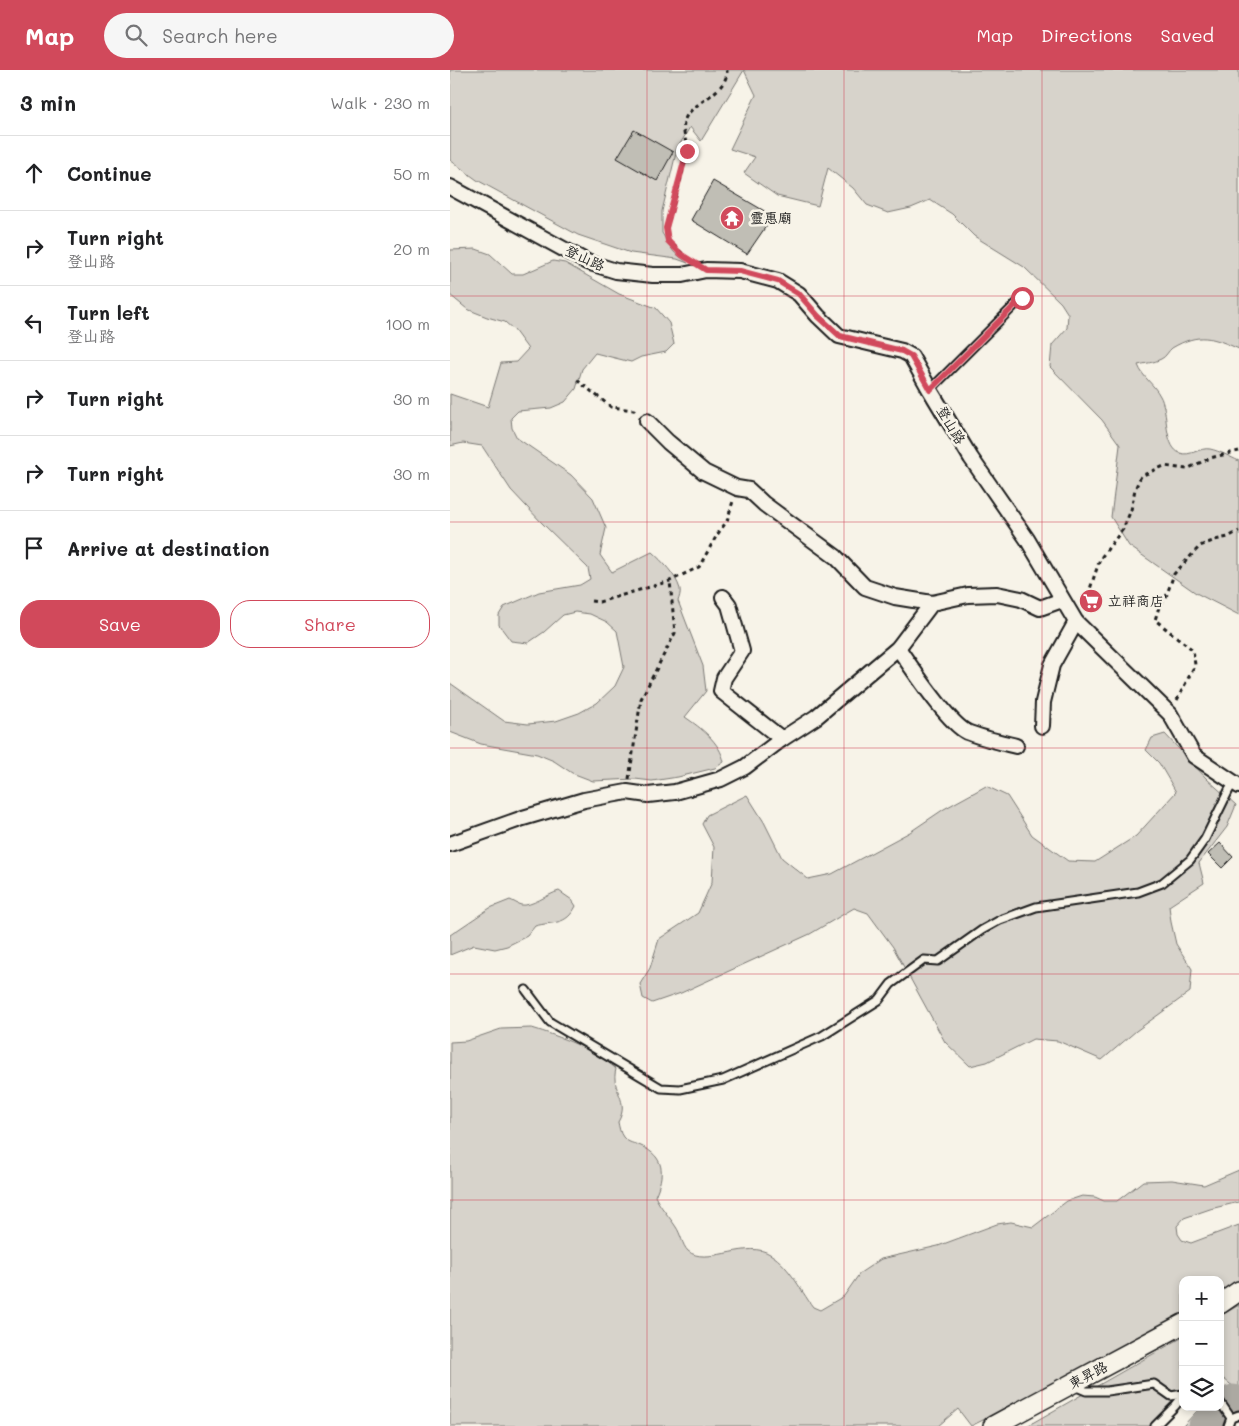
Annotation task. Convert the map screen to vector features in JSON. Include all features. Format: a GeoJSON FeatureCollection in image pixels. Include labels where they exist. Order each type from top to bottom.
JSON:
{"type":"FeatureCollection","features":[{"type":"Feature","properties":{"kind":"street","name":"登山路"},"geometry":{"type":"LineString","coordinates":[[450,187],[588,262],[616,271],[653,275],[682,275],[706,270],[740,271],[778,281],[799,294],[818,316],[840,336],[902,351],[911,356],[971,458],[1026,539],[1076,622],[1170,714],[1194,756],[1237,784]]}},
{"type":"Feature","properties":{"kind":"street"},"geometry":{"type":"LineString","coordinates":[[647,421],[668,442],[704,472],[737,488],[749,490],[764,504],[836,557],[865,588],[895,597],[932,603],[968,595],[997,594],[1021,599],[1040,608],[1062,600]]}},
{"type":"Feature","properties":{"kind":"street"},"geometry":{"type":"LineString","coordinates":[[723,597],[730,605],[742,651],[724,678],[720,691],[782,739]]}},
{"type":"Feature","properties":{"kind":"street"},"geometry":{"type":"LineString","coordinates":[[450,844],[522,818],[584,800],[628,792],[648,795],[675,792],[721,779],[745,767],[782,739],[816,717],[898,648],[932,603]]}},
{"type":"Feature","properties":{"kind":"street"},"geometry":{"type":"LineString","coordinates":[[1042,726],[1043,702],[1052,665],[1076,622]]}},
{"type":"Feature","properties":{"kind":"street"},"geometry":{"type":"LineString","coordinates":[[898,648],[957,725],[967,732],[1016,746]]}},
{"type":"Feature","properties":{"kind":"street"},"geometry":{"type":"LineString","coordinates":[[1224,1301],[1239,1291]]}},
{"type":"Feature","properties":{"kind":"street","name":"東昇路"},"geometry":{"type":"LineString","coordinates":[[993,1426],[1179,1326]]}},
{"type":"Feature","properties":{"kind":"lane"},"geometry":{"type":"LineString","coordinates":[[930,390],[1022,298]]}},
{"type":"Feature","properties":{"kind":"lane"},"geometry":{"type":"LineString","coordinates":[[526,990],[550,1022],[661,1088],[680,1090],[723,1080],[822,1036],[878,1000],[890,984],[924,960],[938,961],[982,930],[1000,920],[1036,907],[1138,892],[1162,883],[1190,860],[1200,846],[1229,790],[1237,784]]}},
{"type":"Feature","properties":{"kind":"lane"},"geometry":{"type":"LineString","coordinates":[[1071,1384],[1086,1391],[1106,1391],[1154,1384],[1171,1396],[1179,1395]]}},
{"type":"Feature","properties":{"kind":"lane"},"geometry":{"type":"LineString","coordinates":[[1155,1426],[1179,1401]]}},
{"type":"Feature","properties":{"kind":"lane"},"geometry":{"type":"LineString","coordinates":[[1224,1408],[1231,1418]]}},
{"type":"Feature","properties":{"kind":"lane"},"geometry":{"type":"LineString","coordinates":[[1228,1426],[1231,1418],[1239,1415]]}},
{"type":"Feature","properties":{"kind":"path"},"geometry":{"type":"LineString","coordinates":[[706,270],[682,255],[668,241],[666,228],[687,151],[683,131],[687,115],[721,86],[727,70]]}},
{"type":"Feature","properties":{"kind":"path"},"geometry":{"type":"LineString","coordinates":[[577,380],[611,407],[634,410],[647,421]]}},
{"type":"Feature","properties":{"kind":"path"},"geometry":{"type":"LineString","coordinates":[[1088,594],[1100,560],[1123,529],[1131,510],[1135,489],[1141,476],[1164,466],[1187,469],[1210,458],[1239,451]]}},
{"type":"Feature","properties":{"kind":"path"},"geometry":{"type":"LineString","coordinates":[[591,601],[598,602],[670,581],[699,567],[727,521],[737,488]]}},
{"type":"Feature","properties":{"kind":"path"},"geometry":{"type":"LineString","coordinates":[[1170,714],[1195,665],[1193,650],[1155,620],[1159,607],[1166,597],[1174,574],[1200,546],[1228,537],[1239,531]]}},
{"type":"Feature","properties":{"kind":"path"},"geometry":{"type":"LineString","coordinates":[[628,792],[641,699],[675,633],[670,581]]}},
{"type":"Feature","properties":{"kind":"shaded area"},"geometry":{"type":"Polygon","coordinates":[[[450,70],[744,70],[701,141],[690,127],[677,149],[662,211],[662,233],[674,252],[688,263],[677,259],[631,253],[578,235],[477,180],[450,160],[450,70]]]}},
{"type":"Feature","properties":{"kind":"shaded area"},"geometry":{"type":"Polygon","coordinates":[[[744,70],[1239,70],[1239,349],[1213,339],[1198,338],[1172,348],[1164,357],[1158,360],[1138,365],[1161,399],[1168,433],[1175,450],[1188,454],[1202,449],[1210,449],[1239,461],[1239,615],[1196,593],[1129,546],[1111,517],[1120,445],[1102,420],[1050,367],[1052,345],[1067,328],[1068,314],[1061,303],[1024,267],[974,236],[952,214],[930,200],[911,208],[888,213],[867,205],[853,188],[828,168],[818,206],[777,196],[744,173],[755,157],[730,149],[756,95],[744,70]]]}},
{"type":"Feature","properties":{"kind":"shaded area"},"geometry":{"type":"Polygon","coordinates":[[[476,249],[490,254],[512,274],[523,274],[553,261],[565,263],[619,294],[656,308],[669,323],[674,344],[666,352],[641,357],[631,362],[595,353],[582,369],[576,389],[565,402],[551,408],[518,411],[511,418],[512,428],[517,438],[571,475],[593,498],[606,528],[600,555],[612,572],[652,552],[664,564],[678,584],[680,595],[678,601],[703,666],[706,691],[685,717],[703,731],[718,748],[724,762],[715,768],[652,781],[635,779],[593,781],[572,773],[554,761],[537,754],[481,744],[450,732],[450,683],[504,721],[528,724],[556,721],[579,713],[597,703],[615,686],[624,667],[617,631],[607,622],[590,614],[575,612],[563,615],[528,643],[511,641],[499,625],[499,615],[504,607],[539,592],[580,585],[590,579],[588,568],[511,490],[482,446],[463,443],[450,446],[450,394],[488,407],[501,363],[516,362],[528,349],[514,330],[505,322],[467,309],[450,295],[450,250],[476,249]]]}},
{"type":"Feature","properties":{"kind":"shaded area"},"geometry":{"type":"Polygon","coordinates":[[[1165,734],[1207,779],[1236,805],[1227,827],[1199,863],[1204,883],[1169,906],[1176,944],[1192,969],[1190,992],[1136,1031],[1102,1060],[1058,1041],[1033,1039],[987,1062],[970,1066],[945,1042],[893,947],[868,913],[854,908],[810,934],[681,993],[652,1003],[643,998],[640,984],[650,968],[659,939],[698,913],[712,882],[714,847],[702,824],[707,815],[747,795],[764,822],[782,858],[808,879],[832,874],[910,832],[944,809],[986,786],[1007,796],[1032,835],[1068,861],[1095,862],[1136,836],[1176,792],[1159,763],[1146,750],[1152,738],[1165,734]]]}},
{"type":"Feature","properties":{"kind":"shaded area"},"geometry":{"type":"Polygon","coordinates":[[[559,891],[572,900],[576,906],[564,920],[535,926],[527,936],[507,946],[495,949],[474,945],[450,955],[450,935],[490,908],[510,900],[521,905],[530,904],[559,891]]]}},
{"type":"Feature","properties":{"kind":"shaded area"},"geometry":{"type":"Polygon","coordinates":[[[532,1028],[565,1039],[599,1056],[616,1069],[615,1077],[622,1108],[618,1122],[621,1134],[627,1141],[649,1150],[659,1161],[661,1173],[655,1196],[678,1230],[688,1251],[695,1255],[704,1256],[746,1250],[766,1252],[781,1262],[813,1307],[820,1310],[844,1296],[860,1273],[881,1259],[938,1246],[997,1224],[1011,1222],[1033,1227],[1067,1201],[1082,1196],[1095,1197],[1104,1201],[1117,1201],[1143,1181],[1172,1180],[1204,1185],[1239,1170],[1239,1202],[1184,1218],[1177,1226],[1178,1234],[1182,1240],[1191,1243],[1239,1225],[1239,1282],[1224,1291],[1224,1276],[1179,1276],[1179,1317],[1125,1349],[971,1426],[958,1409],[938,1426],[450,1426],[450,1042],[466,1041],[501,1029],[532,1028]]]}},
{"type":"Feature","properties":{"kind":"shaded area"},"geometry":{"type":"Polygon","coordinates":[[[1239,1305],[1239,1391],[1224,1379],[1224,1314],[1239,1305]]]}},
{"type":"Feature","properties":{"kind":"shaded area"},"geometry":{"type":"Polygon","coordinates":[[[1179,1339],[1179,1402],[1160,1426],[1027,1426],[1179,1339]]]}},
{"type":"Feature","properties":{"kind":"shaded area"},"geometry":{"type":"Polygon","coordinates":[[[1211,1411],[1222,1418],[1229,1426],[1183,1426],[1196,1412],[1211,1411]]]}},
{"type":"Feature","properties":{"kind":"building"},"geometry":{"type":"Polygon","coordinates":[[[634,130],[673,152],[657,181],[617,158],[634,130]]]}},
{"type":"Feature","properties":{"kind":"building","name":"靈惠廟"},"geometry":{"type":"Polygon","coordinates":[[[713,181],[773,216],[747,254],[691,220],[713,181]]]}},
{"type":"Feature","properties":{"kind":"building"},"geometry":{"type":"Polygon","coordinates":[[[1220,843],[1233,857],[1222,868],[1208,854],[1220,843]]]}},
{"type":"Feature","properties":{"kind":"waterway"},"geometry":{"type":"LineString","coordinates":[[1203,1426],[1233,1399],[1239,1400]]}},
{"type":"Feature","properties":{"kind":"place","name":"靈惠廟"},"geometry":{"type":"Point","coordinates":[732,218]}},
{"type":"Feature","properties":{"kind":"place","name":"立祥商店"},"geometry":{"type":"Point","coordinates":[1091,601]}},
{"type":"Feature","properties":{"kind":"route"},"geometry":{"type":"LineString","coordinates":[[687,151],[666,228],[668,241],[682,255],[706,270],[740,271],[778,281],[799,294],[818,316],[840,336],[902,351],[911,356],[930,390],[1022,298]]}}]}
